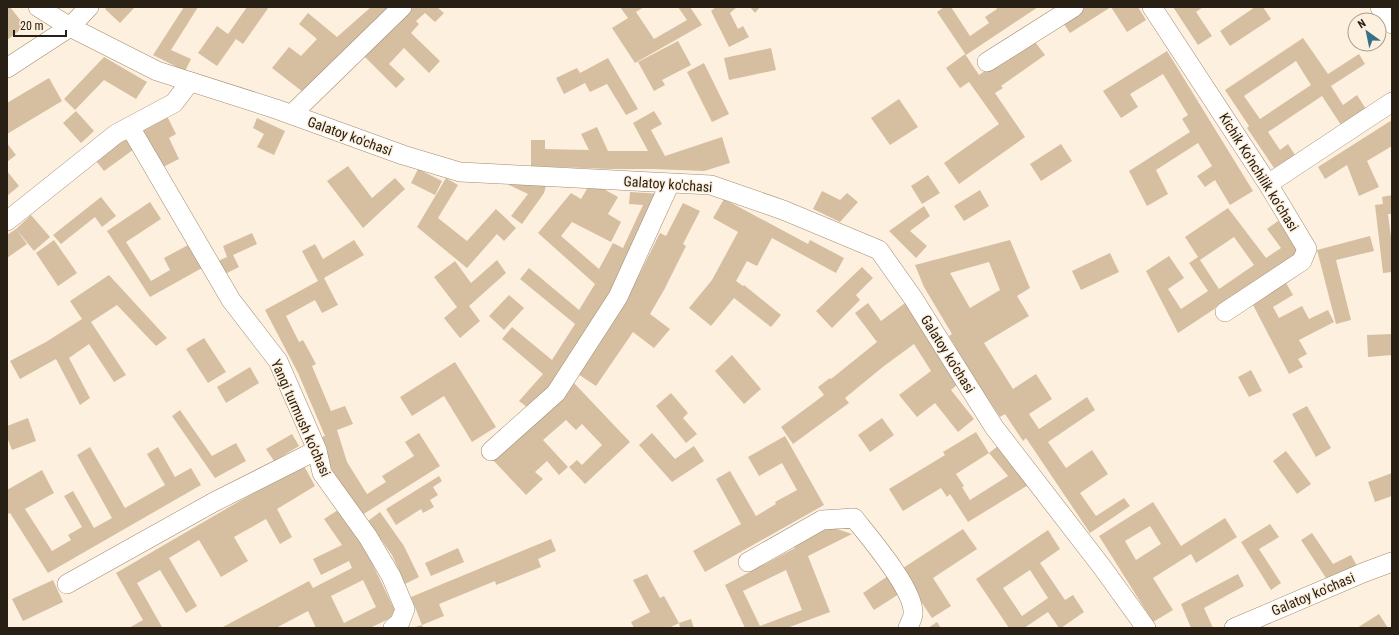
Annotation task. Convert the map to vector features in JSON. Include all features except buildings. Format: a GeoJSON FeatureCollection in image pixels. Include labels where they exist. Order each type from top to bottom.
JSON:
{"type":"FeatureCollection","features":[{"type":"Feature","properties":{"kind":"street","name":"Galatoy ko'chasi"},"geometry":{"type":"LineString","coordinates":[[38,7],[70,27],[157,71],[292,114],[403,155],[460,172],[711,185],[783,210],[879,250],[913,298],[994,427],[1102,567],[1146,628]]}},
{"type":"Feature","properties":{"kind":"street"},"geometry":{"type":"LineString","coordinates":[[7,68],[70,27],[90,7]]}},
{"type":"Feature","properties":{"kind":"street"},"geometry":{"type":"LineString","coordinates":[[292,114],[402,7]]}},
{"type":"Feature","properties":{"kind":"street"},"geometry":{"type":"LineString","coordinates":[[987,62],[1074,7]]}},
{"type":"Feature","properties":{"kind":"street","name":"Kichik Ko‘nchilik ko‘chasi"},"geometry":{"type":"LineString","coordinates":[[1152,7],[1268,184],[1307,249],[1302,261],[1225,312]]}},
{"type":"Feature","properties":{"kind":"street"},"geometry":{"type":"LineString","coordinates":[[1380,7],[1392,24]]}},
{"type":"Feature","properties":{"kind":"street"},"geometry":{"type":"LineString","coordinates":[[7,221],[116,134],[174,103],[190,82]]}},
{"type":"Feature","properties":{"kind":"street"},"geometry":{"type":"LineString","coordinates":[[1268,184],[1392,102]]}},
{"type":"Feature","properties":{"kind":"street","name":"Yangi turmush ko'chasi"},"geometry":{"type":"LineString","coordinates":[[130,127],[231,300],[278,361],[317,450],[322,473],[368,537],[391,576],[405,609],[400,622],[393,628]]}},
{"type":"Feature","properties":{"kind":"street"},"geometry":{"type":"LineString","coordinates":[[491,451],[556,393],[618,297],[670,183]]}},
{"type":"Feature","properties":{"kind":"street"},"geometry":{"type":"LineString","coordinates":[[67,584],[214,502],[317,450]]}},
{"type":"Feature","properties":{"kind":"street"},"geometry":{"type":"LineString","coordinates":[[748,562],[822,520],[854,518],[891,566],[910,598],[913,614],[908,628]]}},
{"type":"Feature","properties":{"kind":"street","name":"Galatoy ko'chasi"},"geometry":{"type":"LineString","coordinates":[[1234,628],[1392,562]]}}]}
